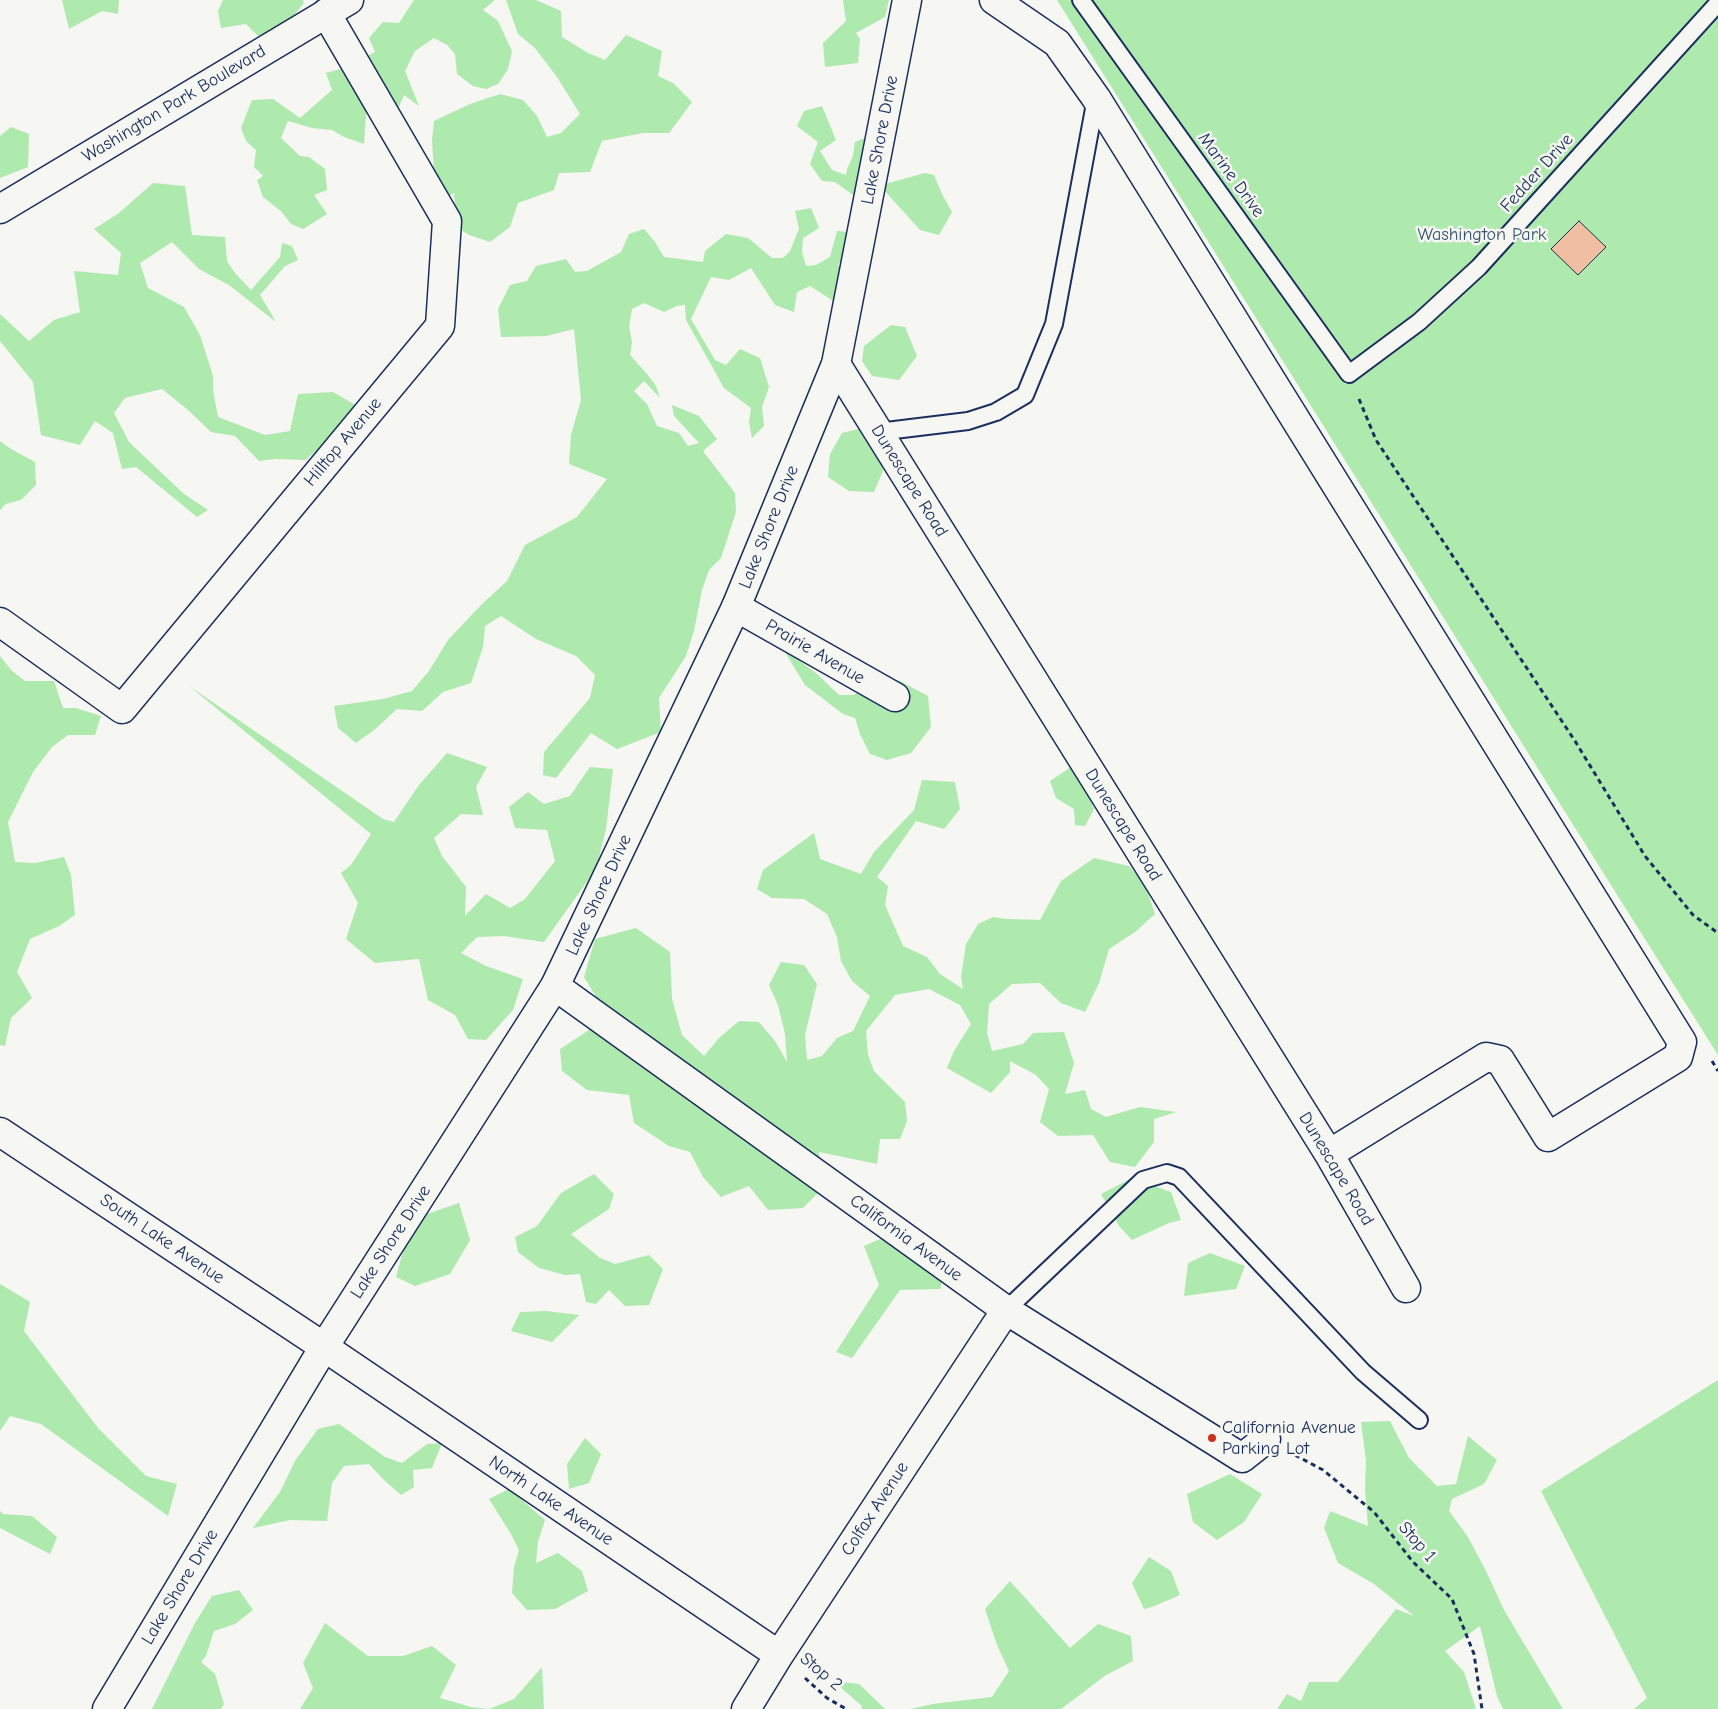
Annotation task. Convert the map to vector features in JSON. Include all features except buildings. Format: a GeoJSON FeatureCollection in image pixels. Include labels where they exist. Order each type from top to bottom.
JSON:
{"type":"FeatureCollection","features":[{"type":"Feature","properties":{"kind":"street","name":"Lake Shore Drive"},"geometry":{"type":"LineString","coordinates":[[107,1709],[324,1347],[555,986],[736,607],[836,364],[907,0]]}},
{"type":"Feature","properties":{"kind":"street"},"geometry":{"type":"LineString","coordinates":[[994,0],[1057,43],[1096,98],[1682,1042],[1678,1056],[1548,1137],[1500,1060],[1486,1057],[1329,1154]]}},
{"type":"Feature","properties":{"kind":"street","name":"Washington Park Boulevard"},"geometry":{"type":"LineString","coordinates":[[0,209],[338,7]]}},
{"type":"Feature","properties":{"kind":"street","name":"Hilltop Avenue"},"geometry":{"type":"LineString","coordinates":[[0,622],[122,709],[440,326],[447,221],[338,7]]}},
{"type":"Feature","properties":{"kind":"street","name":"Dunescape Road"},"geometry":{"type":"LineString","coordinates":[[836,364],[1329,1154],[1406,1288]]}},
{"type":"Feature","properties":{"kind":"street","name":"Prairie Avenue"},"geometry":{"type":"LineString","coordinates":[[736,607],[895,697]]}},
{"type":"Feature","properties":{"kind":"street","name":"California Avenue"},"geometry":{"type":"LineString","coordinates":[[555,986],[1006,1310],[1242,1458],[1266,1439]]}},
{"type":"Feature","properties":{"kind":"street","name":"South Lake Avenue"},"geometry":{"type":"LineString","coordinates":[[0,1132],[324,1347]]}},
{"type":"Feature","properties":{"kind":"street","name":"Colfax Avenue"},"geometry":{"type":"LineString","coordinates":[[746,1709],[778,1655],[1006,1310]]}},
{"type":"Feature","properties":{"kind":"street","name":"North Lake Avenue"},"geometry":{"type":"LineString","coordinates":[[324,1347],[778,1655]]}},
{"type":"Feature","properties":{"kind":"lane","name":"Marine Drive"},"geometry":{"type":"LineString","coordinates":[[1081,0],[1349,374]]}},
{"type":"Feature","properties":{"kind":"lane","name":"Fedder Drive"},"geometry":{"type":"LineString","coordinates":[[1349,374],[1419,322],[1479,266],[1718,3]]}},
{"type":"Feature","properties":{"kind":"lane"},"geometry":{"type":"LineString","coordinates":[[878,432],[968,420],[996,412],[1025,395],[1054,324],[1096,98]]}},
{"type":"Feature","properties":{"kind":"lane"},"geometry":{"type":"LineString","coordinates":[[1006,1310],[1143,1180],[1167,1173],[1178,1177],[1363,1372],[1419,1420]]}},
{"type":"Feature","properties":{"kind":"path"},"geometry":{"type":"LineString","coordinates":[[1349,374],[1376,440],[1575,741],[1645,856],[1692,915],[1718,933]]}},
{"type":"Feature","properties":{"kind":"path","name":"Stop 1"},"geometry":{"type":"LineString","coordinates":[[1266,1439],[1323,1470],[1374,1512],[1413,1562],[1452,1599],[1474,1654],[1482,1709]]}},
{"type":"Feature","properties":{"kind":"path","name":"Stop 2"},"geometry":{"type":"LineString","coordinates":[[778,1655],[827,1698],[846,1709]]}},
{"type":"Feature","properties":{"kind":"green space"},"geometry":{"type":"Polygon","coordinates":[[[62,0],[119,0],[118,14],[102,11],[69,29],[62,0]]]}},
{"type":"Feature","properties":{"kind":"green space"},"geometry":{"type":"Polygon","coordinates":[[[223,0],[303,0],[304,3],[286,25],[258,36],[246,24],[221,28],[218,11],[223,0]]]}},
{"type":"Feature","properties":{"kind":"green space"},"geometry":{"type":"Polygon","coordinates":[[[414,0],[495,0],[483,10],[498,21],[512,51],[508,69],[498,84],[486,89],[473,86],[457,74],[455,54],[447,45],[434,38],[415,51],[405,71],[419,106],[404,95],[396,114],[367,100],[364,144],[344,137],[332,130],[312,128],[288,121],[281,138],[300,156],[309,157],[325,169],[327,190],[314,195],[327,214],[303,229],[291,224],[282,212],[263,197],[257,180],[263,176],[254,167],[256,150],[246,141],[241,128],[252,100],[273,99],[300,118],[332,90],[326,73],[347,67],[375,52],[369,38],[383,22],[399,23],[414,0]]]}},
{"type":"Feature","properties":{"kind":"green space"},"geometry":{"type":"Polygon","coordinates":[[[506,0],[536,0],[561,11],[562,37],[588,53],[605,60],[626,35],[662,51],[658,76],[673,83],[692,102],[669,133],[643,133],[602,141],[590,172],[559,173],[554,190],[518,203],[510,227],[490,242],[469,235],[457,227],[454,193],[438,202],[432,140],[434,121],[470,104],[500,94],[523,100],[537,116],[547,137],[561,133],[580,114],[557,77],[535,48],[518,34],[506,0]]]}},
{"type":"Feature","properties":{"kind":"green space"},"geometry":{"type":"Polygon","coordinates":[[[843,0],[889,0],[885,17],[856,33],[860,39],[858,63],[825,67],[823,43],[846,21],[843,0]]]}},
{"type":"Feature","properties":{"kind":"green space","name":"Washington Park"},"geometry":{"type":"Polygon","coordinates":[[[1057,0],[1718,0],[1718,1055],[1582,839],[1057,0]]]}},
{"type":"Feature","properties":{"kind":"green space"},"geometry":{"type":"Polygon","coordinates":[[[822,106],[836,140],[820,151],[832,170],[846,175],[853,156],[855,142],[872,135],[885,184],[925,173],[934,175],[952,212],[939,235],[920,230],[884,190],[856,197],[835,182],[822,181],[810,164],[818,142],[797,126],[804,111],[822,106]]]}},
{"type":"Feature","properties":{"kind":"green space"},"geometry":{"type":"Polygon","coordinates":[[[11,127],[29,134],[28,167],[0,178],[0,136],[11,127]]]}},
{"type":"Feature","properties":{"kind":"green space"},"geometry":{"type":"Polygon","coordinates":[[[153,183],[185,186],[192,235],[225,237],[227,261],[251,290],[280,257],[282,243],[292,246],[298,260],[285,266],[260,295],[276,322],[229,285],[199,269],[172,242],[140,263],[148,288],[184,307],[200,335],[213,376],[213,390],[218,417],[265,435],[290,431],[298,394],[333,392],[357,406],[340,432],[305,460],[275,459],[259,461],[235,436],[211,432],[162,389],[125,398],[114,413],[129,442],[184,494],[208,510],[197,517],[136,467],[122,469],[113,433],[95,421],[80,445],[41,435],[33,382],[0,341],[0,314],[29,341],[54,320],[80,312],[74,271],[118,275],[121,253],[94,229],[119,213],[153,183]]]}},
{"type":"Feature","properties":{"kind":"green space"},"geometry":{"type":"Polygon","coordinates":[[[811,208],[819,228],[803,238],[802,252],[806,266],[816,265],[830,257],[837,231],[849,232],[848,257],[838,264],[847,283],[835,302],[810,286],[797,292],[794,312],[775,305],[751,268],[729,280],[711,277],[691,319],[715,360],[726,365],[740,349],[760,358],[769,387],[762,407],[764,426],[752,438],[749,422],[751,408],[724,388],[686,320],[685,305],[677,306],[664,312],[644,303],[632,309],[629,327],[632,342],[630,355],[656,386],[660,398],[644,381],[634,391],[647,404],[657,426],[679,433],[688,446],[699,443],[674,416],[672,405],[699,416],[717,439],[703,451],[735,493],[736,512],[721,558],[709,570],[702,590],[694,631],[686,656],[659,698],[661,732],[617,749],[591,733],[556,778],[543,775],[544,752],[590,698],[595,675],[576,656],[536,639],[501,616],[485,626],[483,647],[471,683],[443,692],[422,711],[397,709],[356,743],[338,728],[334,706],[383,699],[412,691],[429,671],[448,640],[507,581],[525,545],[577,517],[607,479],[569,464],[571,435],[581,400],[574,329],[546,336],[501,337],[498,309],[510,285],[527,281],[536,266],[566,259],[575,272],[587,271],[621,252],[629,234],[644,229],[664,257],[703,262],[705,251],[726,234],[748,238],[772,258],[783,258],[790,251],[799,229],[795,211],[811,208]]]}},
{"type":"Feature","properties":{"kind":"green space"},"geometry":{"type":"Polygon","coordinates":[[[891,325],[905,327],[917,356],[899,380],[872,376],[862,361],[864,346],[891,325]]]}},
{"type":"Feature","properties":{"kind":"green space"},"geometry":{"type":"Polygon","coordinates":[[[862,428],[885,466],[874,492],[849,491],[828,477],[830,454],[842,433],[862,428]]]}},
{"type":"Feature","properties":{"kind":"green space"},"geometry":{"type":"Polygon","coordinates":[[[0,441],[35,462],[36,485],[21,500],[6,504],[0,510],[0,441]]]}},
{"type":"Feature","properties":{"kind":"green space"},"geometry":{"type":"Polygon","coordinates":[[[783,649],[816,673],[839,695],[854,695],[877,677],[900,681],[928,696],[931,727],[911,753],[887,760],[870,754],[860,734],[855,718],[843,714],[805,685],[783,649]]]}},
{"type":"Feature","properties":{"kind":"green space"},"geometry":{"type":"Polygon","coordinates":[[[0,656],[12,671],[25,681],[54,681],[63,708],[76,708],[101,716],[95,735],[68,735],[52,747],[33,772],[8,822],[15,862],[35,863],[64,857],[71,875],[75,915],[59,926],[30,939],[17,972],[32,998],[11,1018],[5,1046],[0,1045],[0,656]]]}},
{"type":"Feature","properties":{"kind":"green space"},"geometry":{"type":"Polygon","coordinates":[[[189,686],[383,819],[394,822],[419,785],[447,753],[487,767],[476,787],[483,815],[461,814],[434,838],[442,856],[466,887],[465,916],[486,894],[510,908],[525,899],[555,861],[547,830],[515,828],[509,807],[528,792],[544,804],[570,796],[590,767],[613,769],[606,829],[596,869],[544,942],[504,936],[477,937],[461,953],[486,966],[523,979],[513,1010],[486,1040],[468,1039],[455,1015],[428,1000],[419,959],[375,963],[346,939],[358,903],[341,873],[351,865],[371,834],[189,686]]]}},
{"type":"Feature","properties":{"kind":"green space"},"geometry":{"type":"Polygon","coordinates":[[[1071,767],[1083,785],[1094,809],[1085,826],[1075,825],[1074,809],[1056,798],[1050,781],[1071,767]]]}},
{"type":"Feature","properties":{"kind":"green space"},"geometry":{"type":"Polygon","coordinates":[[[922,780],[955,782],[960,809],[944,829],[916,821],[877,877],[888,886],[885,905],[903,946],[927,957],[940,974],[963,989],[961,977],[966,944],[978,924],[993,917],[1040,920],[1061,881],[1094,858],[1129,866],[1145,884],[1155,914],[1135,932],[1109,949],[1099,983],[1085,1012],[1061,1003],[1040,983],[1012,984],[989,1004],[987,1033],[992,1051],[1023,1044],[1033,1033],[1064,1032],[1074,1063],[1065,1094],[1085,1090],[1091,1109],[1106,1117],[1140,1107],[1176,1112],[1154,1119],[1154,1142],[1135,1167],[1110,1162],[1093,1135],[1058,1136],[1040,1122],[1049,1089],[1036,1075],[1010,1061],[1010,1072],[991,1093],[947,1068],[954,1051],[971,1024],[960,1005],[929,989],[895,995],[866,1031],[868,1055],[874,1071],[905,1102],[907,1121],[900,1139],[880,1139],[877,1164],[819,1152],[823,1188],[803,1208],[768,1210],[749,1186],[721,1197],[703,1177],[690,1152],[669,1146],[634,1123],[629,1095],[587,1090],[562,1071],[560,1049],[589,1030],[598,1000],[584,977],[595,939],[636,928],[670,952],[672,999],[682,1035],[704,1056],[719,1038],[739,1021],[759,1022],[775,1041],[787,1062],[785,1034],[778,1005],[769,985],[781,962],[804,965],[817,984],[805,1035],[807,1060],[822,1056],[837,1038],[853,1031],[870,996],[852,981],[841,961],[837,937],[827,914],[804,899],[772,898],[757,889],[763,870],[814,833],[820,859],[861,874],[874,852],[914,810],[922,780]]]}},
{"type":"Feature","properties":{"kind":"green space"},"geometry":{"type":"Polygon","coordinates":[[[594,1174],[614,1194],[609,1209],[571,1234],[600,1258],[615,1264],[649,1255],[663,1269],[649,1305],[625,1306],[609,1290],[596,1304],[586,1302],[580,1274],[565,1275],[539,1268],[518,1252],[515,1237],[537,1226],[561,1193],[594,1174]]]}},
{"type":"Feature","properties":{"kind":"green space"},"geometry":{"type":"Polygon","coordinates":[[[1132,1178],[1171,1192],[1181,1220],[1169,1223],[1132,1240],[1119,1226],[1101,1194],[1132,1178]]]}},
{"type":"Feature","properties":{"kind":"green space"},"geometry":{"type":"Polygon","coordinates":[[[459,1203],[470,1240],[450,1274],[415,1286],[396,1277],[404,1248],[424,1215],[459,1203]]]}},
{"type":"Feature","properties":{"kind":"green space"},"geometry":{"type":"Polygon","coordinates":[[[908,1227],[942,1244],[941,1289],[900,1290],[852,1358],[836,1352],[879,1285],[864,1246],[908,1227]]]}},
{"type":"Feature","properties":{"kind":"green space"},"geometry":{"type":"Polygon","coordinates":[[[1210,1253],[1245,1266],[1236,1289],[1184,1296],[1188,1263],[1210,1253]]]}},
{"type":"Feature","properties":{"kind":"green space"},"geometry":{"type":"Polygon","coordinates":[[[0,1284],[30,1302],[24,1331],[98,1428],[146,1476],[177,1484],[168,1516],[41,1424],[10,1416],[0,1431],[0,1284]]]}},
{"type":"Feature","properties":{"kind":"green space"},"geometry":{"type":"Polygon","coordinates":[[[546,1311],[579,1315],[552,1342],[511,1331],[520,1312],[546,1311]]]}},
{"type":"Feature","properties":{"kind":"green space"},"geometry":{"type":"Polygon","coordinates":[[[1718,1380],[1718,1709],[1634,1709],[1647,1698],[1541,1491],[1718,1380]]]}},
{"type":"Feature","properties":{"kind":"green space"},"geometry":{"type":"Polygon","coordinates":[[[1390,1421],[1409,1458],[1437,1486],[1456,1484],[1468,1436],[1497,1460],[1484,1484],[1452,1499],[1449,1511],[1468,1537],[1504,1610],[1563,1709],[1503,1709],[1497,1696],[1480,1626],[1445,1651],[1464,1672],[1476,1709],[1277,1709],[1287,1694],[1301,1701],[1309,1682],[1338,1682],[1396,1609],[1414,1616],[1374,1584],[1338,1563],[1324,1528],[1330,1511],[1368,1526],[1365,1489],[1366,1461],[1361,1422],[1390,1421]]]}},
{"type":"Feature","properties":{"kind":"green space"},"geometry":{"type":"Polygon","coordinates":[[[339,1424],[385,1457],[402,1463],[427,1444],[442,1443],[432,1468],[413,1470],[414,1487],[401,1495],[369,1464],[344,1466],[332,1483],[327,1521],[290,1520],[253,1528],[280,1492],[295,1461],[318,1429],[339,1424]]]}},
{"type":"Feature","properties":{"kind":"green space"},"geometry":{"type":"Polygon","coordinates":[[[585,1438],[601,1454],[589,1483],[569,1489],[567,1464],[585,1438]]]}},
{"type":"Feature","properties":{"kind":"green space"},"geometry":{"type":"Polygon","coordinates":[[[1230,1474],[1262,1494],[1244,1522],[1217,1540],[1193,1522],[1187,1494],[1230,1474]]]}},
{"type":"Feature","properties":{"kind":"green space"},"geometry":{"type":"Polygon","coordinates":[[[509,1489],[545,1520],[538,1542],[536,1563],[558,1553],[582,1571],[588,1591],[555,1609],[527,1610],[512,1593],[514,1567],[519,1550],[489,1499],[509,1489]]]}},
{"type":"Feature","properties":{"kind":"green space"},"geometry":{"type":"Polygon","coordinates":[[[0,1511],[3,1514],[32,1516],[57,1537],[50,1554],[0,1528],[0,1511]]]}},
{"type":"Feature","properties":{"kind":"green space"},"geometry":{"type":"Polygon","coordinates":[[[1149,1557],[1171,1571],[1180,1595],[1144,1609],[1132,1583],[1149,1557]]]}},
{"type":"Feature","properties":{"kind":"green space"},"geometry":{"type":"Polygon","coordinates":[[[1010,1581],[1070,1648],[1098,1624],[1131,1636],[1133,1661],[1106,1675],[1061,1709],[910,1709],[933,1704],[992,1697],[1009,1671],[997,1645],[985,1609],[1010,1581]]]}},
{"type":"Feature","properties":{"kind":"green space"},"geometry":{"type":"Polygon","coordinates":[[[239,1590],[253,1610],[235,1624],[214,1631],[206,1656],[201,1662],[215,1674],[224,1704],[221,1709],[152,1709],[195,1623],[212,1596],[239,1590]]]}},
{"type":"Feature","properties":{"kind":"green space"},"geometry":{"type":"Polygon","coordinates":[[[325,1623],[368,1656],[403,1656],[432,1646],[456,1665],[440,1698],[471,1707],[489,1709],[300,1709],[313,1688],[303,1663],[325,1623]]]}},
{"type":"Feature","properties":{"kind":"green space"},"geometry":{"type":"Polygon","coordinates":[[[542,1667],[544,1709],[489,1709],[514,1699],[542,1667]]]}},
{"type":"Feature","properties":{"kind":"green space"},"geometry":{"type":"Polygon","coordinates":[[[833,1681],[859,1684],[885,1709],[861,1709],[862,1706],[833,1681]]]}},
{"type":"Feature","properties":{"kind":"place","name":"California Avenue Parking Lot"},"geometry":{"type":"Point","coordinates":[1212,1438]}}]}
